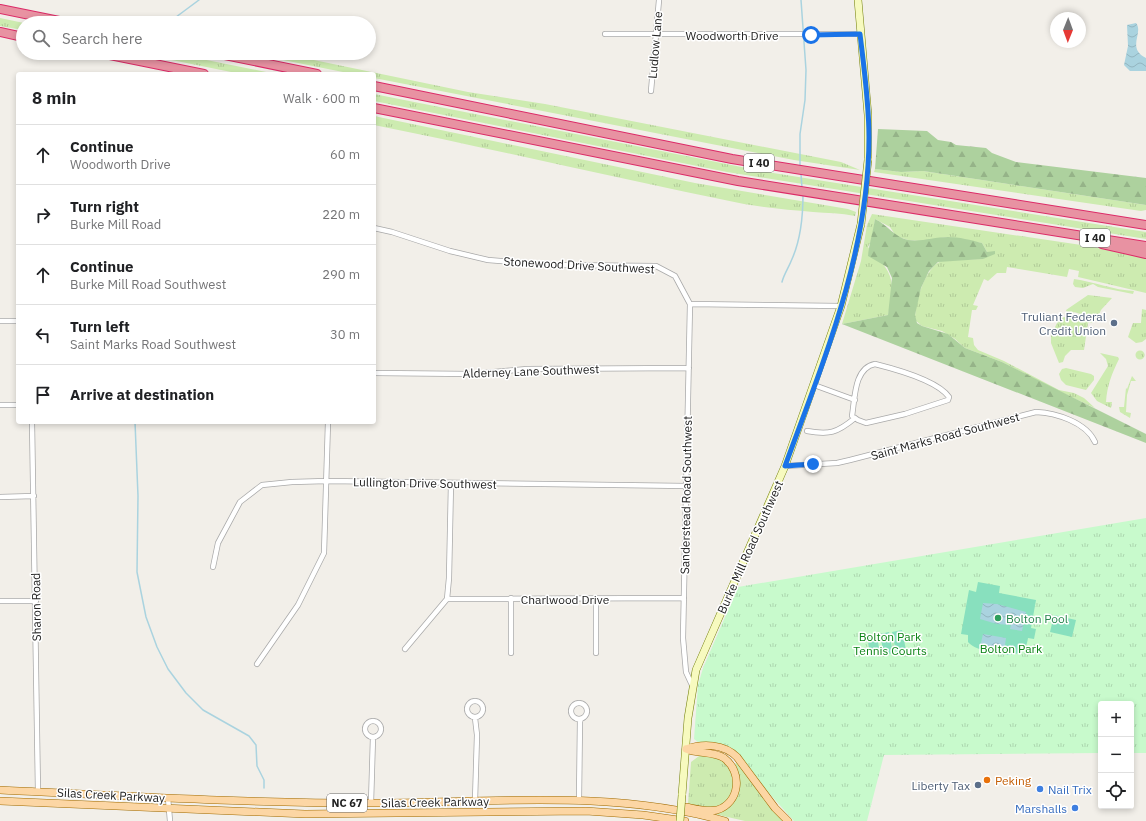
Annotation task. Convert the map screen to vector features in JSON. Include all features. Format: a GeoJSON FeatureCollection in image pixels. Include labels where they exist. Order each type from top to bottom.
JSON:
{"type":"FeatureCollection","features":[{"type":"Feature","properties":{"kind":"highway"},"geometry":{"type":"LineString","coordinates":[[0,9],[34,16]]}},
{"type":"Feature","properties":{"kind":"highway"},"geometry":{"type":"LineString","coordinates":[[0,32],[16,35]]}},
{"type":"Feature","properties":{"kind":"highway"},"geometry":{"type":"LineString","coordinates":[[135,60],[194,72]]}},
{"type":"Feature","properties":{"kind":"highway"},"geometry":{"type":"LineString","coordinates":[[249,60],[307,72]]}},
{"type":"Feature","properties":{"kind":"highway","name":"I 40"},"geometry":{"type":"LineString","coordinates":[[376,86],[732,159],[1146,225]]}},
{"type":"Feature","properties":{"kind":"highway","name":"I 40"},"geometry":{"type":"LineString","coordinates":[[376,108],[738,181],[1146,246]]}},
{"type":"Feature","properties":{"kind":"highway"},"geometry":{"type":"LineString","coordinates":[[1092,216],[1146,219]]}},
{"type":"Feature","properties":{"kind":"highway"},"geometry":{"type":"LineString","coordinates":[[1043,230],[1146,254]]}},
{"type":"Feature","properties":{"kind":"main road"},"geometry":{"type":"LineString","coordinates":[[686,749],[696,745],[716,747],[730,751],[737,757],[775,808],[788,821]]}},
{"type":"Feature","properties":{"kind":"main road"},"geometry":{"type":"LineString","coordinates":[[644,805],[667,803],[713,810],[722,808],[729,803],[737,785],[737,775],[733,767],[726,759],[716,754],[696,753],[686,749]]}},
{"type":"Feature","properties":{"kind":"main road","name":"Silas Creek Parkway"},"geometry":{"type":"LineString","coordinates":[[0,790],[168,798],[371,803],[579,800],[644,805],[685,811],[725,821]]}},
{"type":"Feature","properties":{"kind":"main road","name":"Silas Creek Parkway"},"geometry":{"type":"LineString","coordinates":[[0,801],[169,810],[305,814],[586,811],[643,815],[685,821]]}},
{"type":"Feature","properties":{"kind":"street","name":"Ludlow Lane"},"geometry":{"type":"LineString","coordinates":[[651,91],[659,0]]}},
{"type":"Feature","properties":{"kind":"street","name":"Burke Mill Road Southwest"},"geometry":{"type":"LineString","coordinates":[[680,821],[692,685],[701,656],[785,466],[841,306],[861,224],[868,160],[868,116],[858,0]]}},
{"type":"Feature","properties":{"kind":"street","name":"Woodworth Drive"},"geometry":{"type":"LineString","coordinates":[[605,34],[860,34]]}},
{"type":"Feature","properties":{"kind":"street","name":"Stonewood Drive Southwest"},"geometry":{"type":"LineString","coordinates":[[376,228],[392,232],[450,251],[488,260],[552,265],[656,266],[675,276],[690,304]]}},
{"type":"Feature","properties":{"kind":"street"},"geometry":{"type":"LineString","coordinates":[[690,304],[841,306]]}},
{"type":"Feature","properties":{"kind":"street","name":"Sanderstead Road Southwest"},"geometry":{"type":"LineString","coordinates":[[690,304],[683,634],[686,672],[692,685]]}},
{"type":"Feature","properties":{"kind":"street"},"geometry":{"type":"LineString","coordinates":[[0,321],[16,321]]}},
{"type":"Feature","properties":{"kind":"street"},"geometry":{"type":"LineString","coordinates":[[875,364],[893,369],[928,382],[945,391],[949,397],[948,400],[905,414],[866,423],[855,418],[852,416],[858,381],[862,371],[867,365],[875,364]]}},
{"type":"Feature","properties":{"kind":"street","name":"Alderney Lane Southwest"},"geometry":{"type":"LineString","coordinates":[[376,373],[472,374],[527,369],[689,368]]}},
{"type":"Feature","properties":{"kind":"street"},"geometry":{"type":"LineString","coordinates":[[814,385],[855,400]]}},
{"type":"Feature","properties":{"kind":"street"},"geometry":{"type":"LineString","coordinates":[[0,405],[16,405]]}},
{"type":"Feature","properties":{"kind":"street","name":"Saint Marks Road Southwest"},"geometry":{"type":"LineString","coordinates":[[785,466],[844,462],[1036,412],[1060,416],[1090,432],[1096,442]]}},
{"type":"Feature","properties":{"kind":"street"},"geometry":{"type":"LineString","coordinates":[[807,431],[824,434],[833,433],[855,418]]}},
{"type":"Feature","properties":{"kind":"street","name":"Sharon Road"},"geometry":{"type":"LineString","coordinates":[[32,424],[38,792]]}},
{"type":"Feature","properties":{"kind":"street"},"geometry":{"type":"LineString","coordinates":[[257,664],[298,604],[324,553],[328,424]]}},
{"type":"Feature","properties":{"kind":"street","name":"Lullington Drive Southwest"},"geometry":{"type":"LineString","coordinates":[[213,567],[218,543],[240,502],[262,485],[327,481],[687,486]]}},
{"type":"Feature","properties":{"kind":"street"},"geometry":{"type":"LineString","coordinates":[[405,649],[446,599],[449,578],[451,483]]}},
{"type":"Feature","properties":{"kind":"street"},"geometry":{"type":"LineString","coordinates":[[0,497],[34,496]]}},
{"type":"Feature","properties":{"kind":"street"},"geometry":{"type":"LineString","coordinates":[[511,598],[511,653]]}},
{"type":"Feature","properties":{"kind":"street","name":"Charlwood Drive"},"geometry":{"type":"LineString","coordinates":[[446,599],[684,598]]}},
{"type":"Feature","properties":{"kind":"street"},"geometry":{"type":"LineString","coordinates":[[596,599],[596,653]]}},
{"type":"Feature","properties":{"kind":"street"},"geometry":{"type":"LineString","coordinates":[[0,601],[36,601]]}},
{"type":"Feature","properties":{"kind":"street"},"geometry":{"type":"LineString","coordinates":[[475,718],[477,735],[475,801]]}},
{"type":"Feature","properties":{"kind":"street"},"geometry":{"type":"LineString","coordinates":[[579,800],[580,718]]}},
{"type":"Feature","properties":{"kind":"street"},"geometry":{"type":"LineString","coordinates":[[371,803],[373,737]]}},
{"type":"Feature","properties":{"kind":"street"},"geometry":{"type":"LineString","coordinates":[[168,798],[170,821]]}},
{"type":"Feature","properties":{"kind":"green space"},"geometry":{"type":"Polygon","coordinates":[[[0,18],[16,21],[16,29],[0,26],[0,18]]]}},
{"type":"Feature","properties":{"kind":"green space"},"geometry":{"type":"Polygon","coordinates":[[[172,60],[207,60],[266,72],[231,72],[172,60]]]}},
{"type":"Feature","properties":{"kind":"green space"},"geometry":{"type":"Polygon","coordinates":[[[283,60],[314,60],[372,72],[343,72],[283,60]]]}},
{"type":"Feature","properties":{"kind":"green space"},"geometry":{"type":"Polygon","coordinates":[[[376,73],[468,92],[545,104],[841,162],[860,170],[794,160],[376,78],[376,73]]]}},
{"type":"Feature","properties":{"kind":"green space"},"geometry":{"type":"Polygon","coordinates":[[[376,94],[767,172],[1146,232],[1146,239],[727,172],[376,101],[376,94]]]}},
{"type":"Feature","properties":{"kind":"green space"},"geometry":{"type":"Polygon","coordinates":[[[376,116],[695,183],[848,209],[856,212],[855,216],[778,209],[744,204],[376,125],[376,116]]]}},
{"type":"Feature","properties":{"kind":"green space"},"geometry":{"type":"Polygon","coordinates":[[[878,129],[927,131],[938,140],[951,142],[956,145],[986,148],[992,153],[1016,162],[1146,178],[1146,205],[923,171],[901,172],[875,169],[878,129]]]}},
{"type":"Feature","properties":{"kind":"green space"},"geometry":{"type":"Polygon","coordinates":[[[875,169],[901,172],[923,171],[1146,205],[1146,210],[1141,211],[874,172],[875,169]]]}},
{"type":"Feature","properties":{"kind":"green space"},"geometry":{"type":"Polygon","coordinates":[[[872,214],[1088,246],[1146,258],[1146,293],[1078,277],[1079,271],[1069,269],[1067,277],[1007,267],[1006,273],[997,273],[988,281],[984,279],[973,305],[978,306],[976,310],[972,310],[968,337],[973,338],[974,345],[978,350],[1004,361],[1059,390],[1074,393],[1084,398],[1095,408],[1002,362],[965,348],[955,339],[942,331],[922,326],[915,320],[915,312],[919,294],[926,276],[931,269],[937,263],[944,260],[983,259],[987,252],[982,243],[947,237],[922,241],[908,240],[896,236],[890,227],[875,219],[873,237],[868,247],[883,263],[890,277],[892,293],[888,315],[842,324],[861,261],[867,225],[872,214]]]}},
{"type":"Feature","properties":{"kind":"green space"},"geometry":{"type":"Polygon","coordinates":[[[875,219],[884,224],[895,234],[908,240],[943,237],[956,238],[982,243],[987,252],[995,251],[995,254],[983,259],[938,262],[929,271],[921,288],[915,315],[917,323],[948,334],[965,348],[1002,362],[1146,434],[1146,443],[842,324],[888,315],[892,278],[887,267],[868,256],[875,219]]]}},
{"type":"Feature","properties":{"kind":"green space"},"geometry":{"type":"Polygon","coordinates":[[[1074,279],[1134,291],[1133,294],[1098,287],[1093,284],[1083,288],[1075,287],[1073,284],[1074,279]]]}},
{"type":"Feature","properties":{"kind":"green space"},"geometry":{"type":"Polygon","coordinates":[[[1088,295],[1112,298],[1101,310],[1097,319],[1087,319],[1080,314],[1070,312],[1067,313],[1066,310],[1088,295]]]}},
{"type":"Feature","properties":{"kind":"green space"},"geometry":{"type":"Polygon","coordinates":[[[1142,309],[1146,310],[1146,339],[1142,342],[1136,343],[1128,337],[1133,323],[1141,323],[1142,309]]]}},
{"type":"Feature","properties":{"kind":"green space"},"geometry":{"type":"Polygon","coordinates":[[[1073,314],[1078,314],[1086,321],[1094,320],[1094,322],[1088,323],[1084,350],[1071,350],[1065,356],[1063,362],[1059,363],[1051,343],[1051,331],[1053,331],[1059,319],[1073,314]]]}},
{"type":"Feature","properties":{"kind":"green space"},"geometry":{"type":"Polygon","coordinates":[[[1138,351],[1142,351],[1144,355],[1142,359],[1138,359],[1136,357],[1136,353],[1138,351]]]}},
{"type":"Feature","properties":{"kind":"green space"},"geometry":{"type":"Polygon","coordinates":[[[1100,353],[1118,357],[1119,359],[1107,390],[1106,402],[1112,402],[1111,408],[1097,401],[1091,393],[1108,366],[1106,359],[1100,353]]]}},
{"type":"Feature","properties":{"kind":"green space"},"geometry":{"type":"Polygon","coordinates":[[[1066,368],[1091,374],[1094,376],[1094,380],[1086,390],[1066,385],[1061,380],[1059,374],[1062,369],[1066,368]]]}},
{"type":"Feature","properties":{"kind":"green space"},"geometry":{"type":"Polygon","coordinates":[[[1132,376],[1136,381],[1131,381],[1127,395],[1126,412],[1131,413],[1130,418],[1120,412],[1119,407],[1124,407],[1126,388],[1127,389],[1132,376]]]}},
{"type":"Feature","properties":{"kind":"green space","name":"Bolton Park"},"geometry":{"type":"Polygon","coordinates":[[[1146,518],[1146,753],[1134,753],[1134,701],[1098,701],[1098,753],[884,755],[867,821],[794,821],[767,791],[737,753],[725,746],[698,742],[694,739],[698,685],[703,668],[738,587],[1146,518]]]}},
{"type":"Feature","properties":{"kind":"green space","name":"Bolton Pool"},"geometry":{"type":"Polygon","coordinates":[[[978,582],[1000,586],[999,593],[1036,600],[1031,628],[1036,629],[1034,639],[1028,638],[1025,647],[1020,652],[1007,655],[984,651],[968,642],[968,635],[961,634],[969,590],[976,592],[978,582]]]}},
{"type":"Feature","properties":{"kind":"green space"},"geometry":{"type":"Polygon","coordinates":[[[1054,615],[1076,620],[1072,637],[1050,632],[1054,615]]]}},
{"type":"Feature","properties":{"kind":"green space"},"geometry":{"type":"Polygon","coordinates":[[[902,630],[906,650],[896,652],[892,632],[902,630]]]}},
{"type":"Feature","properties":{"kind":"green space","name":"Bolton Park Tennis Courts"},"geometry":{"type":"Polygon","coordinates":[[[889,632],[893,653],[884,655],[880,634],[889,632]]]}},
{"type":"Feature","properties":{"kind":"green space"},"geometry":{"type":"Polygon","coordinates":[[[877,635],[880,655],[871,657],[867,636],[877,635]]]}},
{"type":"Feature","properties":{"kind":"green space"},"geometry":{"type":"Polygon","coordinates":[[[699,756],[720,759],[727,764],[731,771],[733,787],[731,794],[720,806],[700,808],[688,804],[691,762],[699,756]]]}},
{"type":"Feature","properties":{"kind":"green space"},"geometry":{"type":"Polygon","coordinates":[[[737,762],[768,804],[783,821],[745,821],[710,813],[733,803],[734,765],[737,762]]]}},
{"type":"Feature","properties":{"kind":"water"},"geometry":{"type":"Polygon","coordinates":[[[1136,23],[1138,27],[1136,40],[1137,50],[1146,58],[1146,71],[1130,71],[1124,65],[1128,46],[1127,25],[1136,23]]]}},
{"type":"Feature","properties":{"kind":"water"},"geometry":{"type":"Polygon","coordinates":[[[983,603],[997,604],[1026,612],[1022,631],[1010,629],[1011,625],[997,624],[980,619],[983,603]]]}},
{"type":"Feature","properties":{"kind":"water"},"geometry":{"type":"Polygon","coordinates":[[[983,634],[1006,638],[1004,652],[980,647],[983,634]]]}},
{"type":"Feature","properties":{"kind":"waterway"},"geometry":{"type":"LineString","coordinates":[[177,16],[199,0]]}},
{"type":"Feature","properties":{"kind":"waterway"},"geometry":{"type":"LineString","coordinates":[[800,166],[800,134],[805,100],[806,70],[801,0]]}},
{"type":"Feature","properties":{"kind":"waterway"},"geometry":{"type":"LineString","coordinates":[[801,174],[802,188]]}},
{"type":"Feature","properties":{"kind":"waterway"},"geometry":{"type":"LineString","coordinates":[[782,282],[798,243],[802,219],[803,194]]}},
{"type":"Feature","properties":{"kind":"waterway"},"geometry":{"type":"LineString","coordinates":[[135,424],[138,496],[137,572],[146,617],[157,647],[168,669],[186,693],[203,710],[249,736],[256,745],[257,766],[264,780],[264,788]]}},
{"type":"Feature","properties":{"kind":"place","name":"Truliant Federal Credit Union"},"geometry":{"type":"Point","coordinates":[1114,323]}},
{"type":"Feature","properties":{"kind":"place","name":"Bolton Pool"},"geometry":{"type":"Point","coordinates":[998,618]}},
{"type":"Feature","properties":{"kind":"place","name":"Peking"},"geometry":{"type":"Point","coordinates":[987,780]}},
{"type":"Feature","properties":{"kind":"place","name":"Liberty Tax"},"geometry":{"type":"Point","coordinates":[978,785]}},
{"type":"Feature","properties":{"kind":"place","name":"Nail Trix"},"geometry":{"type":"Point","coordinates":[1040,789]}},
{"type":"Feature","properties":{"kind":"place","name":"Marshalls"},"geometry":{"type":"Point","coordinates":[1075,808]}},
{"type":"Feature","properties":{"kind":"route"},"geometry":{"type":"LineString","coordinates":[[811,35],[860,34],[865,74],[869,137],[861,224],[853,263],[841,306],[785,466],[813,464]]}}]}
